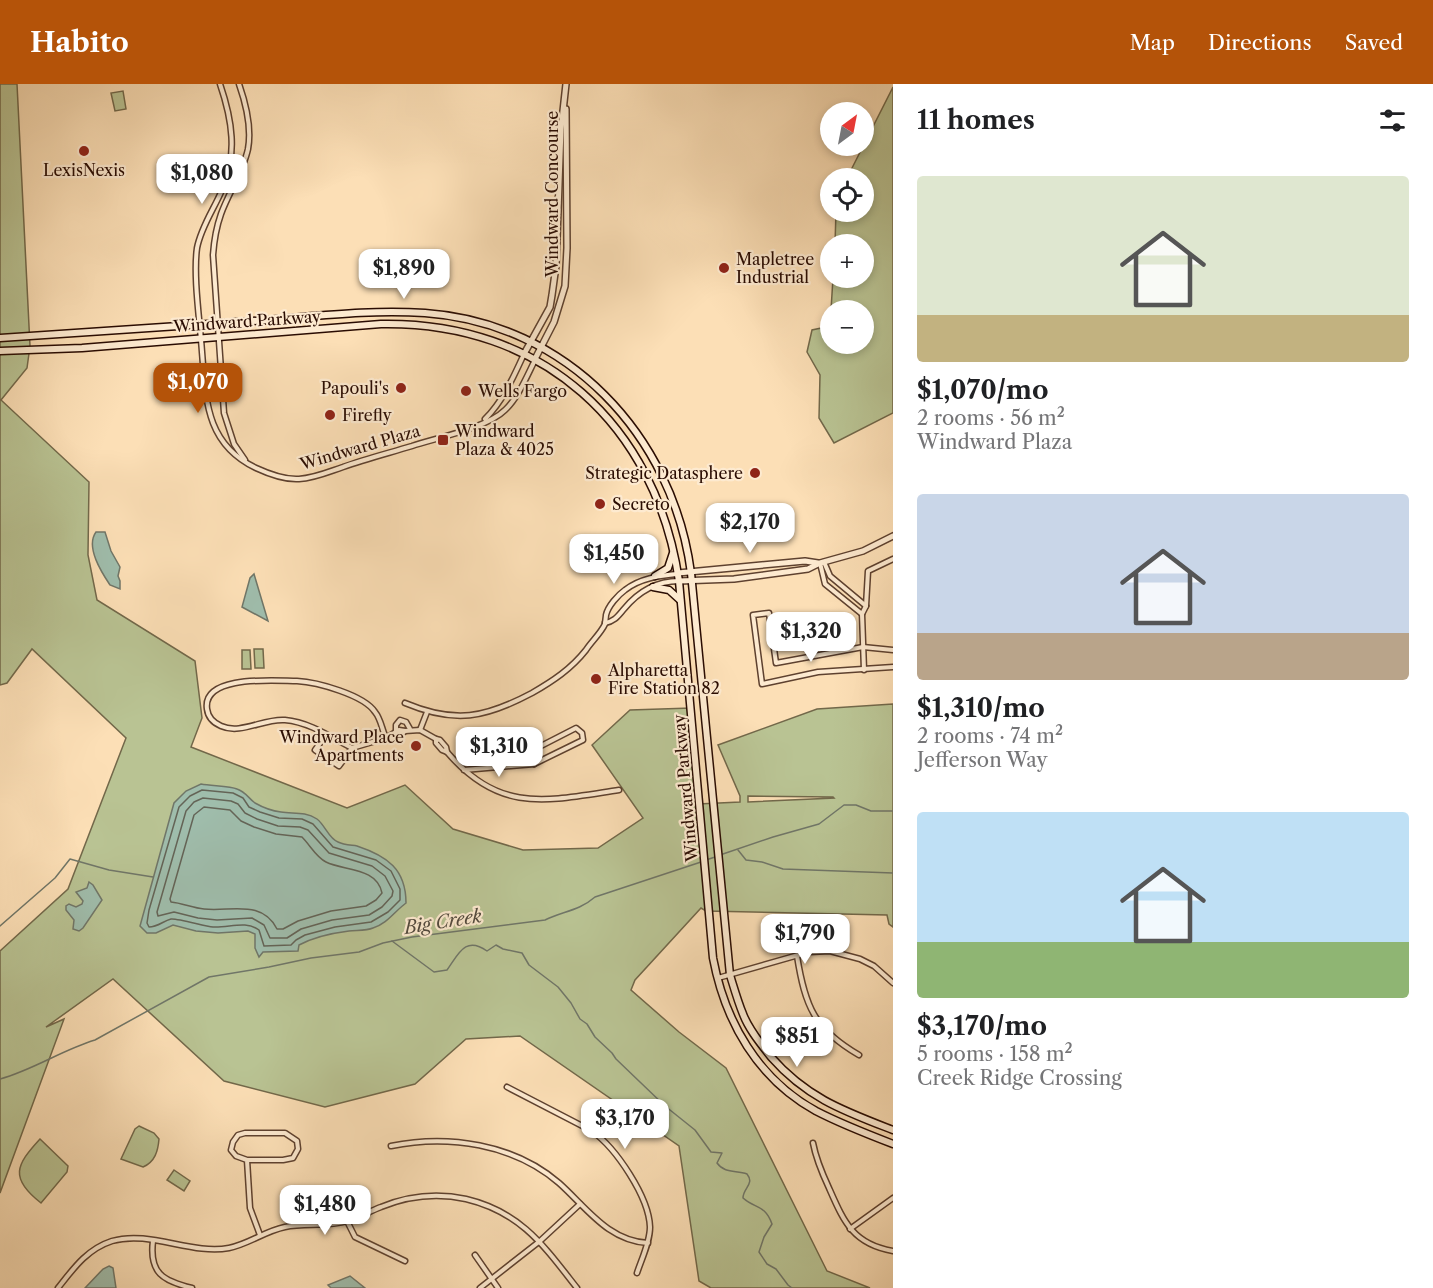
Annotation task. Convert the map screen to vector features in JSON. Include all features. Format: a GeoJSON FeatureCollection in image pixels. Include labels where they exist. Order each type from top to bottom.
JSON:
{"type":"FeatureCollection","features":[{"type":"Feature","properties":{"kind":"main road","name":"Windward Parkway"},"geometry":{"type":"LineString","coordinates":[[0,338],[352,312],[426,313],[484,322],[531,342],[600,389],[639,435],[664,476],[683,528],[692,582],[730,975],[743,1016],[761,1045],[788,1076],[813,1095],[848,1113],[893,1130]]}},
{"type":"Feature","properties":{"kind":"main road","name":"Windward Parkway"},"geometry":{"type":"LineString","coordinates":[[0,351],[82,348],[406,324],[440,327],[496,342],[535,359],[572,384],[601,410],[617,429],[654,492],[674,549],[681,601],[713,958],[722,997],[739,1034],[753,1056],[772,1078],[815,1110],[893,1144]]}},
{"type":"Feature","properties":{"kind":"main road"},"geometry":{"type":"LineString","coordinates":[[655,576],[668,568],[674,549]]}},
{"type":"Feature","properties":{"kind":"main road"},"geometry":{"type":"LineString","coordinates":[[653,586],[669,590],[681,601]]}},
{"type":"Feature","properties":{"kind":"street","name":"Windward Plaza"},"geometry":{"type":"LineString","coordinates":[[220,84],[230,116],[231,158],[227,177],[203,229],[197,248],[206,401],[213,426],[229,451],[266,473],[286,478],[312,477],[480,423],[505,410],[535,359]]}},
{"type":"Feature","properties":{"kind":"street"},"geometry":{"type":"LineString","coordinates":[[239,84],[247,109],[249,137],[241,169],[215,233],[213,255],[226,426],[234,444],[248,463]]}},
{"type":"Feature","properties":{"kind":"street","name":"Windward Concourse"},"geometry":{"type":"LineString","coordinates":[[531,342],[550,307],[556,266],[561,129],[566,84]]}},
{"type":"Feature","properties":{"kind":"street","name":"Windward Concourse"},"geometry":{"type":"LineString","coordinates":[[535,359],[554,322],[565,286],[567,248],[565,96]]}},
{"type":"Feature","properties":{"kind":"street"},"geometry":{"type":"LineString","coordinates":[[480,423],[500,401],[531,342]]}},
{"type":"Feature","properties":{"kind":"street"},"geometry":{"type":"LineString","coordinates":[[605,624],[614,620],[638,594],[668,581],[692,582],[808,569],[862,550],[893,536]]}},
{"type":"Feature","properties":{"kind":"street"},"geometry":{"type":"LineString","coordinates":[[864,670],[862,614],[866,606],[868,571],[893,559]]}},
{"type":"Feature","properties":{"kind":"street"},"geometry":{"type":"LineString","coordinates":[[405,703],[427,712],[469,716],[500,709],[517,701],[566,671],[581,656],[605,624],[607,610],[624,591],[635,583],[655,576],[774,563],[805,561],[822,563]]}},
{"type":"Feature","properties":{"kind":"street"},"geometry":{"type":"LineString","coordinates":[[774,563],[776,574]]}},
{"type":"Feature","properties":{"kind":"street"},"geometry":{"type":"LineString","coordinates":[[822,563],[830,576],[866,606]]}},
{"type":"Feature","properties":{"kind":"street"},"geometry":{"type":"LineString","coordinates":[[822,563],[825,584],[862,614]]}},
{"type":"Feature","properties":{"kind":"street"},"geometry":{"type":"LineString","coordinates":[[825,584],[830,576]]}},
{"type":"Feature","properties":{"kind":"street"},"geometry":{"type":"LineString","coordinates":[[893,650],[863,647],[776,663],[769,613],[753,615],[762,684],[818,672],[893,667]]}},
{"type":"Feature","properties":{"kind":"street"},"geometry":{"type":"LineString","coordinates":[[352,748],[304,723],[283,720],[239,728],[222,726],[210,717],[207,710],[209,696],[220,686],[239,682],[297,681],[321,684],[347,694],[372,708],[386,738]]}},
{"type":"Feature","properties":{"kind":"street"},"geometry":{"type":"LineString","coordinates":[[420,730],[427,712]]}},
{"type":"Feature","properties":{"kind":"street"},"geometry":{"type":"LineString","coordinates":[[396,735],[396,725],[400,720],[406,722],[410,729]]}},
{"type":"Feature","properties":{"kind":"street"},"geometry":{"type":"LineString","coordinates":[[463,770],[534,764],[583,740],[582,733],[576,728],[537,748],[534,764]]}},
{"type":"Feature","properties":{"kind":"street"},"geometry":{"type":"LineString","coordinates":[[326,735],[315,750],[339,766],[352,748],[410,729],[420,730],[440,740],[441,746],[463,770],[482,784],[502,794],[523,799],[578,796],[619,790]]}},
{"type":"Feature","properties":{"kind":"street"},"geometry":{"type":"LineString","coordinates":[[717,978],[809,952],[822,951],[845,954],[874,966],[893,983]]}},
{"type":"Feature","properties":{"kind":"street"},"geometry":{"type":"LineString","coordinates":[[796,956],[806,999],[815,1018],[832,1038],[859,1055]]}},
{"type":"Feature","properties":{"kind":"street"},"geometry":{"type":"LineString","coordinates":[[507,1087],[592,1131],[604,1141],[627,1172],[642,1200],[650,1226],[648,1243],[638,1273]]}},
{"type":"Feature","properties":{"kind":"street"},"geometry":{"type":"LineString","coordinates":[[285,1133],[297,1142],[298,1149],[293,1158],[247,1160],[236,1156],[231,1150],[238,1135],[285,1133]]}},
{"type":"Feature","properties":{"kind":"street"},"geometry":{"type":"LineString","coordinates":[[391,1146],[431,1140],[462,1143],[499,1151],[545,1172],[620,1238],[648,1243]]}},
{"type":"Feature","properties":{"kind":"street"},"geometry":{"type":"LineString","coordinates":[[813,1143],[815,1157],[840,1214],[850,1229],[866,1243],[893,1251]]}},
{"type":"Feature","properties":{"kind":"street"},"geometry":{"type":"LineString","coordinates":[[247,1160],[250,1208],[260,1235]]}},
{"type":"Feature","properties":{"kind":"street"},"geometry":{"type":"LineString","coordinates":[[58,1288],[82,1259],[97,1248],[113,1241],[125,1239],[153,1241],[219,1249],[244,1244],[260,1235],[283,1227],[346,1221],[397,1201],[417,1197],[450,1197],[492,1208],[518,1222],[540,1241],[577,1288]]}},
{"type":"Feature","properties":{"kind":"street"},"geometry":{"type":"LineString","coordinates":[[850,1229],[893,1198]]}},
{"type":"Feature","properties":{"kind":"street"},"geometry":{"type":"LineString","coordinates":[[480,1288],[540,1241],[580,1204]]}},
{"type":"Feature","properties":{"kind":"street"},"geometry":{"type":"LineString","coordinates":[[346,1221],[355,1237],[405,1261]]}},
{"type":"Feature","properties":{"kind":"street"},"geometry":{"type":"LineString","coordinates":[[153,1241],[151,1254],[160,1275],[175,1284],[192,1288]]}},
{"type":"Feature","properties":{"kind":"street"},"geometry":{"type":"LineString","coordinates":[[475,1255],[498,1288]]}},
{"type":"Feature","properties":{"kind":"green space"},"geometry":{"type":"Polygon","coordinates":[[[0,84],[17,84],[30,346],[27,368],[1,400],[89,482],[88,555],[97,600],[195,661],[202,718],[191,747],[347,808],[405,785],[453,829],[523,850],[598,848],[643,818],[592,745],[630,710],[691,708],[698,804],[740,802],[740,796],[718,745],[817,709],[893,704],[893,927],[889,924],[887,915],[706,911],[701,908],[635,980],[631,990],[679,1032],[726,1068],[827,1271],[870,1288],[711,1288],[699,1281],[679,1146],[520,1036],[466,1039],[415,1084],[325,1107],[224,1081],[113,979],[46,1027],[64,1019],[0,1193],[0,951],[68,889],[126,738],[32,649],[7,683],[0,685],[0,84]],[[748,796],[748,802],[834,798],[748,796]]]}},
{"type":"Feature","properties":{"kind":"green space"},"geometry":{"type":"Polygon","coordinates":[[[893,87],[893,413],[834,443],[819,418],[820,375],[807,352],[812,330],[820,328],[820,354],[874,354],[874,300],[832,300],[832,288],[874,288],[874,234],[835,234],[836,222],[874,222],[874,168],[852,168],[858,156],[874,156],[874,125],[893,87]]]}},
{"type":"Feature","properties":{"kind":"green space"},"geometry":{"type":"Polygon","coordinates":[[[123,91],[126,109],[115,111],[111,93],[123,91]]]}},
{"type":"Feature","properties":{"kind":"green space"},"geometry":{"type":"Polygon","coordinates":[[[254,649],[263,649],[264,668],[255,668],[254,649]]]}},
{"type":"Feature","properties":{"kind":"green space"},"geometry":{"type":"Polygon","coordinates":[[[242,650],[250,650],[251,669],[242,669],[242,650]]]}},
{"type":"Feature","properties":{"kind":"green space"},"geometry":{"type":"Polygon","coordinates":[[[139,1126],[154,1133],[159,1139],[155,1156],[143,1167],[121,1159],[135,1129],[139,1126]]]}},
{"type":"Feature","properties":{"kind":"green space"},"geometry":{"type":"Polygon","coordinates":[[[40,1139],[68,1166],[67,1172],[41,1203],[20,1179],[21,1164],[40,1139]]]}},
{"type":"Feature","properties":{"kind":"green space"},"geometry":{"type":"Polygon","coordinates":[[[174,1170],[190,1181],[184,1191],[167,1180],[174,1170]]]}},
{"type":"Feature","properties":{"kind":"water"},"geometry":{"type":"Polygon","coordinates":[[[96,532],[105,532],[111,551],[120,567],[118,576],[120,589],[110,585],[96,560],[92,545],[96,532]]]}},
{"type":"Feature","properties":{"kind":"water"},"geometry":{"type":"Polygon","coordinates":[[[254,574],[268,621],[242,607],[250,578],[254,574]]]}},
{"type":"Feature","properties":{"kind":"water"},"geometry":{"type":"Polygon","coordinates":[[[201,784],[234,788],[268,809],[313,816],[335,840],[368,850],[386,859],[403,881],[406,903],[387,920],[373,928],[324,936],[299,945],[298,951],[263,952],[259,957],[255,948],[255,934],[248,931],[218,933],[196,931],[173,925],[156,933],[147,933],[140,926],[174,803],[186,791],[201,784]]]}},
{"type":"Feature","properties":{"kind":"water"},"geometry":{"type":"Polygon","coordinates":[[[89,882],[102,900],[79,931],[73,929],[74,920],[66,910],[66,906],[69,904],[76,907],[82,904],[83,901],[76,892],[87,888],[89,882]]]}},
{"type":"Feature","properties":{"kind":"water"},"geometry":{"type":"Polygon","coordinates":[[[109,1266],[113,1268],[116,1288],[85,1288],[103,1269],[109,1266]]]}},
{"type":"Feature","properties":{"kind":"water"},"geometry":{"type":"Polygon","coordinates":[[[350,1276],[365,1288],[331,1288],[328,1285],[350,1276]]]}},
{"type":"Feature","properties":{"kind":"waterway","name":"Big Creek"},"geometry":{"type":"LineString","coordinates":[[720,855],[819,824],[844,805],[856,805],[871,811],[893,811]]}},
{"type":"Feature","properties":{"kind":"waterway"},"geometry":{"type":"LineString","coordinates":[[738,850],[746,860],[762,862],[783,869],[893,873]]}},
{"type":"Feature","properties":{"kind":"waterway","name":"Big Creek"},"geometry":{"type":"LineString","coordinates":[[706,860],[715,857]]}},
{"type":"Feature","properties":{"kind":"waterway"},"geometry":{"type":"LineString","coordinates":[[0,926],[55,878],[70,859],[109,870],[153,877]]}},
{"type":"Feature","properties":{"kind":"waterway","name":"Big Creek"},"geometry":{"type":"LineString","coordinates":[[0,1079],[95,1040],[209,977],[311,958],[359,952],[383,943],[412,937],[545,920],[577,908],[595,897],[701,862]]}},
{"type":"Feature","properties":{"kind":"waterway"},"geometry":{"type":"LineString","coordinates":[[392,941],[434,972],[447,970],[459,953],[468,946],[473,945],[487,951],[496,945],[522,953],[529,965],[558,987],[580,1019],[587,1024],[595,1037],[616,1059],[665,1106],[695,1130],[711,1152],[722,1153],[717,1163],[720,1166],[727,1170],[747,1174],[750,1181],[743,1198],[763,1210],[772,1224],[759,1252],[767,1264],[776,1269],[792,1288]]}},
{"type":"Feature","properties":{"kind":"place","name":"LexisNexis"},"geometry":{"type":"Point","coordinates":[84,151]}},
{"type":"Feature","properties":{"kind":"place","name":"Mapletree Industrial"},"geometry":{"type":"Point","coordinates":[724,268]}},
{"type":"Feature","properties":{"kind":"place","name":"Papouli's"},"geometry":{"type":"Point","coordinates":[401,388]}},
{"type":"Feature","properties":{"kind":"place","name":"Wells Fargo"},"geometry":{"type":"Point","coordinates":[466,391]}},
{"type":"Feature","properties":{"kind":"place","name":"Firefly"},"geometry":{"type":"Point","coordinates":[330,415]}},
{"type":"Feature","properties":{"kind":"place","name":"Windward Plaza & 4025"},"geometry":{"type":"Point","coordinates":[443,440]}},
{"type":"Feature","properties":{"kind":"place","name":"Strategic Datasphere"},"geometry":{"type":"Point","coordinates":[755,473]}},
{"type":"Feature","properties":{"kind":"place","name":"Secreto"},"geometry":{"type":"Point","coordinates":[600,504]}},
{"type":"Feature","properties":{"kind":"place","name":"Alpharetta Fire Station 82"},"geometry":{"type":"Point","coordinates":[596,679]}},
{"type":"Feature","properties":{"kind":"place","name":"Windward Place Apartments"},"geometry":{"type":"Point","coordinates":[416,746]}}]}
